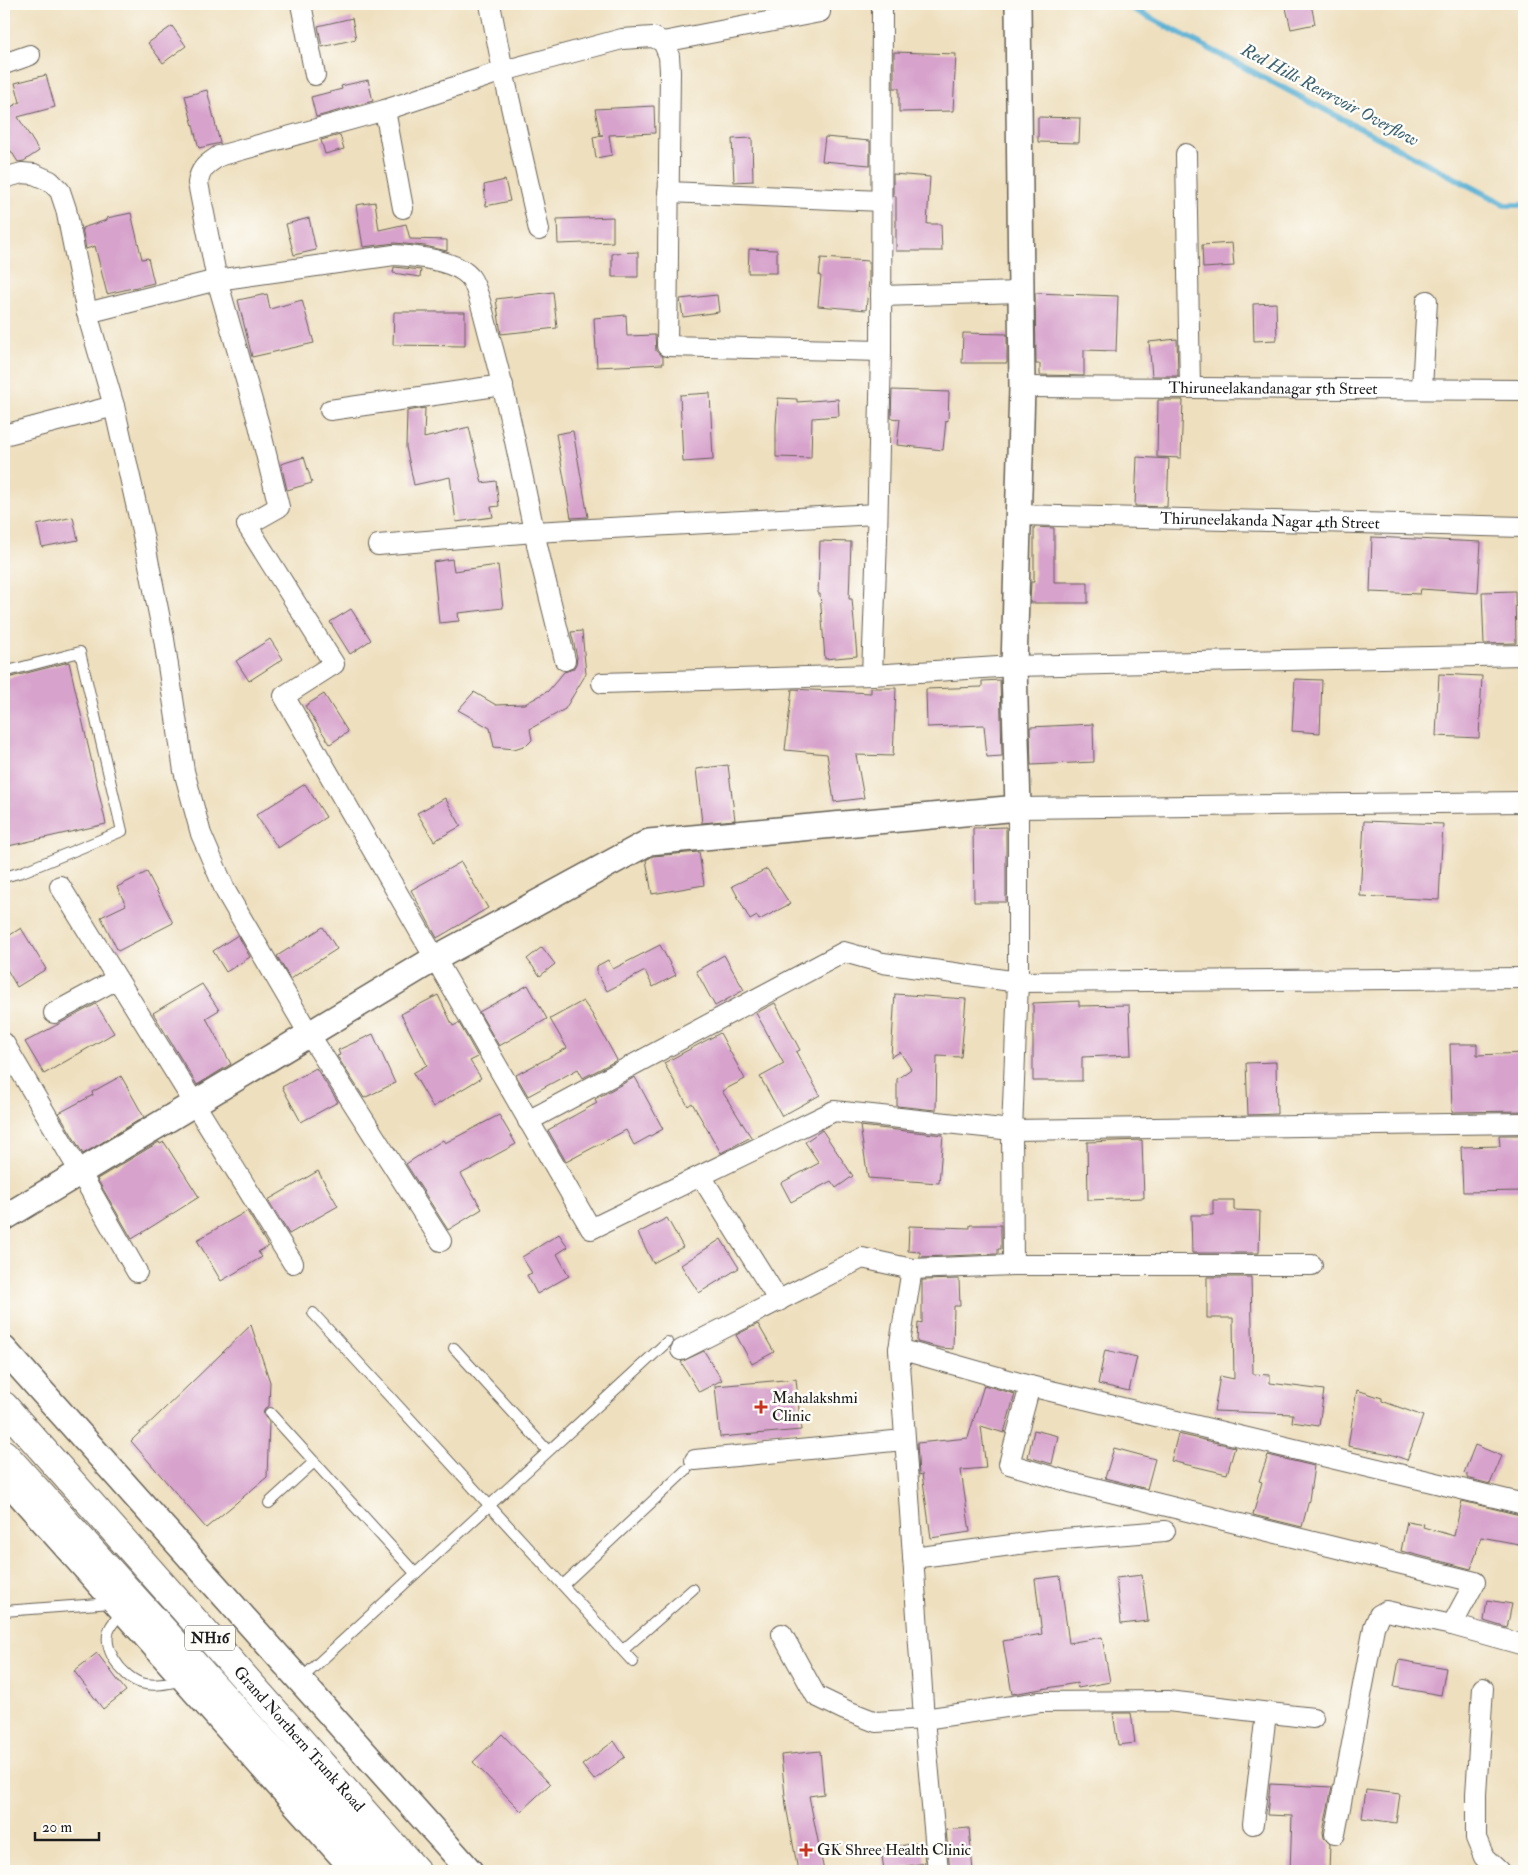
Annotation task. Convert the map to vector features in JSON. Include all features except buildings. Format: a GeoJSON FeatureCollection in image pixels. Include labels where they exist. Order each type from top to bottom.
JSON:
{"type":"FeatureCollection","features":[{"type":"Feature","properties":{"kind":"highway","name":"Grand Northern Trunk Road"},"geometry":{"type":"LineString","coordinates":[[4,1406],[416,1871]]}},
{"type":"Feature","properties":{"kind":"highway","name":"Grand Northern Trunk Road"},"geometry":{"type":"LineString","coordinates":[[4,1454],[380,1871]]}},
{"type":"Feature","properties":{"kind":"street"},"geometry":{"type":"LineString","coordinates":[[300,4],[315,75]]}},
{"type":"Feature","properties":{"kind":"street"},"geometry":{"type":"LineString","coordinates":[[490,4],[502,71],[540,230]]}},
{"type":"Feature","properties":{"kind":"street"},"geometry":{"type":"LineString","coordinates":[[872,675],[878,514],[881,351],[882,4]]}},
{"type":"Feature","properties":{"kind":"street"},"geometry":{"type":"LineString","coordinates":[[1013,1266],[1012,1130],[1018,982],[1018,808],[1014,666],[1022,387],[1018,4]]}},
{"type":"Feature","properties":{"kind":"street"},"geometry":{"type":"LineString","coordinates":[[662,42],[820,12]]}},
{"type":"Feature","properties":{"kind":"street"},"geometry":{"type":"LineString","coordinates":[[881,351],[667,346],[670,71],[668,56],[662,42],[653,37],[622,38],[502,71],[385,110],[219,156],[205,165],[200,172],[198,183],[217,280],[259,426],[279,507],[247,525],[334,664],[284,696],[591,1229],[834,1112],[1012,1130],[1524,1124]]}},
{"type":"Feature","properties":{"kind":"street"},"geometry":{"type":"LineString","coordinates":[[4,64],[30,55]]}},
{"type":"Feature","properties":{"kind":"street"},"geometry":{"type":"LineString","coordinates":[[385,110],[402,208]]}},
{"type":"Feature","properties":{"kind":"street"},"geometry":{"type":"LineString","coordinates":[[1186,154],[1190,388]]}},
{"type":"Feature","properties":{"kind":"street"},"geometry":{"type":"LineString","coordinates":[[4,178],[22,173],[34,174],[50,181],[60,191],[66,209],[87,313],[114,406],[164,638],[184,771],[201,834],[226,892],[309,1034],[441,1241]]}},
{"type":"Feature","properties":{"kind":"street"},"geometry":{"type":"LineString","coordinates":[[668,192],[882,201]]}},
{"type":"Feature","properties":{"kind":"street"},"geometry":{"type":"LineString","coordinates":[[87,313],[217,280],[394,255],[448,264],[461,269],[471,278],[479,298],[503,385],[534,532],[565,660]]}},
{"type":"Feature","properties":{"kind":"street"},"geometry":{"type":"LineString","coordinates":[[881,296],[1021,292]]}},
{"type":"Feature","properties":{"kind":"street"},"geometry":{"type":"LineString","coordinates":[[1422,388],[1427,302]]}},
{"type":"Feature","properties":{"kind":"street"},"geometry":{"type":"LineString","coordinates":[[330,410],[503,385]]}},
{"type":"Feature","properties":{"kind":"street","name":"Thiruneelakandanagar 5th Street"},"geometry":{"type":"LineString","coordinates":[[1022,387],[1524,390]]}},
{"type":"Feature","properties":{"kind":"street"},"geometry":{"type":"LineString","coordinates":[[4,435],[114,406]]}},
{"type":"Feature","properties":{"kind":"street"},"geometry":{"type":"LineString","coordinates":[[378,545],[534,532],[878,514]]}},
{"type":"Feature","properties":{"kind":"street","name":"Thiruneelakanda Nagar 4th Street"},"geometry":{"type":"LineString","coordinates":[[1018,515],[1524,527]]}},
{"type":"Feature","properties":{"kind":"street"},"geometry":{"type":"LineString","coordinates":[[602,683],[872,675],[1014,666],[1524,655]]}},
{"type":"Feature","properties":{"kind":"street"},"geometry":{"type":"LineString","coordinates":[[4,1218],[434,959],[649,842],[1018,808],[1524,802]]}},
{"type":"Feature","properties":{"kind":"street"},"geometry":{"type":"LineString","coordinates":[[60,886],[293,1263]]}},
{"type":"Feature","properties":{"kind":"street"},"geometry":{"type":"LineString","coordinates":[[528,1121],[844,952],[883,963],[1018,982],[1524,978]]}},
{"type":"Feature","properties":{"kind":"street"},"geometry":{"type":"LineString","coordinates":[[54,1013],[117,979]]}},
{"type":"Feature","properties":{"kind":"street"},"geometry":{"type":"LineString","coordinates":[[4,1043],[137,1272]]}},
{"type":"Feature","properties":{"kind":"street"},"geometry":{"type":"LineString","coordinates":[[701,1176],[779,1301]]}},
{"type":"Feature","properties":{"kind":"street"},"geometry":{"type":"LineString","coordinates":[[674,1346],[779,1301],[862,1258],[912,1269],[1013,1266],[1312,1265]]}},
{"type":"Feature","properties":{"kind":"street"},"geometry":{"type":"LineString","coordinates":[[912,1269],[899,1349],[924,1719],[938,1871]]}},
{"type":"Feature","properties":{"kind":"street"},"geometry":{"type":"LineString","coordinates":[[4,1349],[470,1871]]}},
{"type":"Feature","properties":{"kind":"street"},"geometry":{"type":"LineString","coordinates":[[899,1349],[1030,1386],[1524,1504]]}},
{"type":"Feature","properties":{"kind":"street"},"geometry":{"type":"LineString","coordinates":[[1030,1386],[1009,1464],[1070,1482],[1475,1582],[1452,1625]]}},
{"type":"Feature","properties":{"kind":"street"},"geometry":{"type":"LineString","coordinates":[[690,1465],[904,1440]]}},
{"type":"Feature","properties":{"kind":"street"},"geometry":{"type":"LineString","coordinates":[[4,1477],[355,1871]]}},
{"type":"Feature","properties":{"kind":"street"},"geometry":{"type":"LineString","coordinates":[[913,1558],[1050,1540],[1165,1531]]}},
{"type":"Feature","properties":{"kind":"street"},"geometry":{"type":"LineString","coordinates":[[1335,1834],[1374,1627],[1378,1615],[1386,1611],[1452,1625],[1524,1645]]}},
{"type":"Feature","properties":{"kind":"street"},"geometry":{"type":"LineString","coordinates":[[782,1634],[816,1696],[876,1722],[924,1719],[1040,1702],[1168,1701],[1313,1718]]}},
{"type":"Feature","properties":{"kind":"street"},"geometry":{"type":"LineString","coordinates":[[1482,1688],[1476,1794],[1476,1838],[1484,1856],[1498,1871]]}},
{"type":"Feature","properties":{"kind":"street"},"geometry":{"type":"LineString","coordinates":[[1253,1824],[1266,1713]]}},
{"type":"Feature","properties":{"kind":"lane"},"geometry":{"type":"LineString","coordinates":[[4,672],[80,652],[122,830],[22,872],[4,877]]}},
{"type":"Feature","properties":{"kind":"lane"},"geometry":{"type":"LineString","coordinates":[[313,1313],[633,1662]]}},
{"type":"Feature","properties":{"kind":"lane"},"geometry":{"type":"LineString","coordinates":[[300,1680],[548,1451],[674,1346]]}},
{"type":"Feature","properties":{"kind":"lane"},"geometry":{"type":"LineString","coordinates":[[454,1348],[548,1451]]}},
{"type":"Feature","properties":{"kind":"lane"},"geometry":{"type":"LineString","coordinates":[[270,1413],[415,1573]]}},
{"type":"Feature","properties":{"kind":"lane"},"geometry":{"type":"LineString","coordinates":[[269,1504],[314,1462]]}},
{"type":"Feature","properties":{"kind":"lane"},"geometry":{"type":"LineString","coordinates":[[564,1585],[690,1465]]}},
{"type":"Feature","properties":{"kind":"lane"},"geometry":{"type":"LineString","coordinates":[[623,1650],[693,1589]]}},
{"type":"Feature","properties":{"kind":"lane"},"geometry":{"type":"LineString","coordinates":[[4,1611],[120,1607],[107,1637],[113,1656],[128,1676],[140,1682],[152,1684],[185,1680]]}},
{"type":"Feature","properties":{"kind":"waterway","name":"Red Hills Reservoir Overflow"},"geometry":{"type":"LineString","coordinates":[[1124,4],[1506,205],[1524,205]]}},
{"type":"Feature","properties":{"kind":"place","name":"Mahalakshmi Clinic"},"geometry":{"type":"Point","coordinates":[761,1407]}},
{"type":"Feature","properties":{"kind":"place","name":"GK Shree Health Clinic"},"geometry":{"type":"Point","coordinates":[806,1850]}}]}
